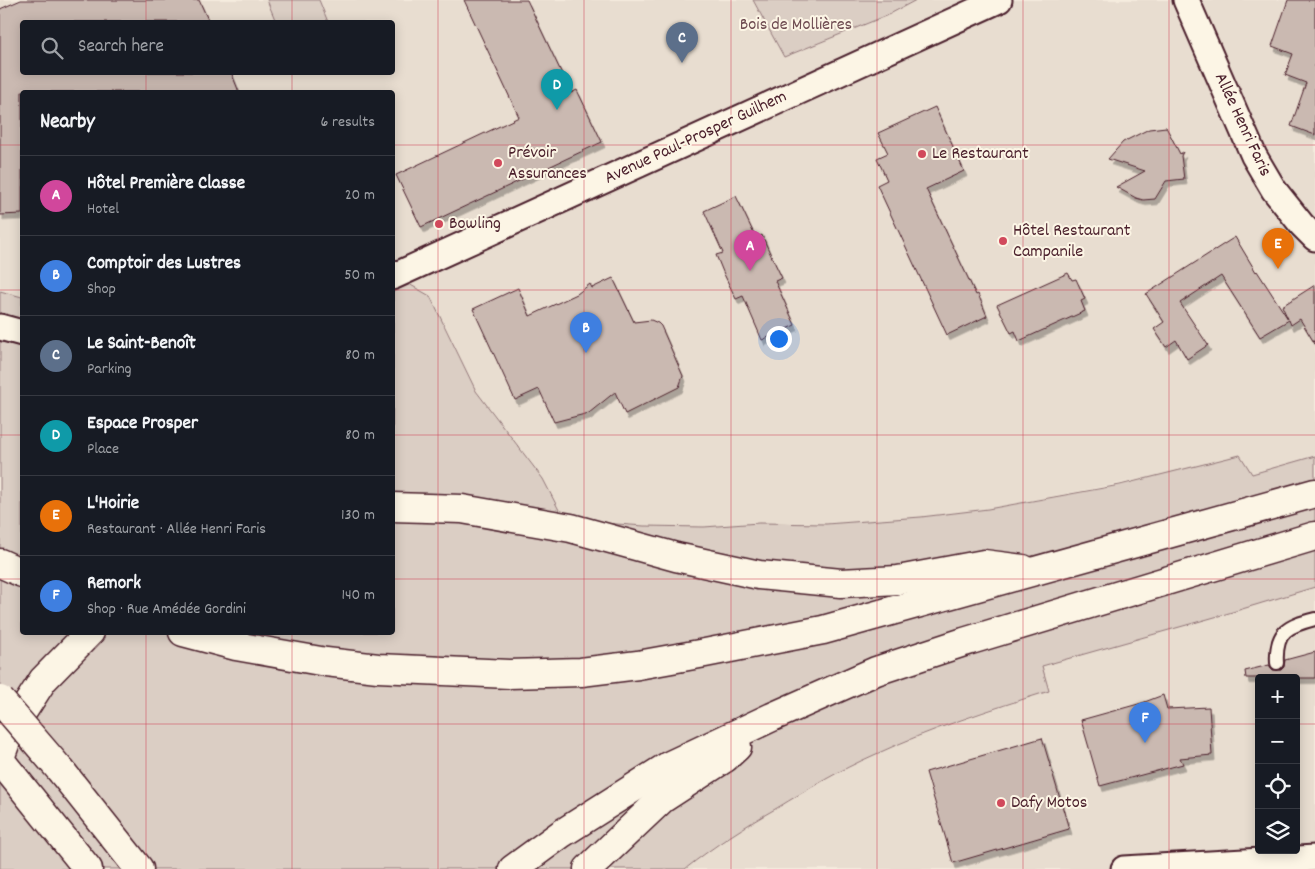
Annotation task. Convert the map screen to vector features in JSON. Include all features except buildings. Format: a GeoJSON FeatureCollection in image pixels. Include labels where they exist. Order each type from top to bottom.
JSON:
{"type":"FeatureCollection","features":[{"type":"Feature","properties":{"kind":"highway"},"geometry":{"type":"LineString","coordinates":[[194,635],[236,646],[326,662],[378,668],[509,674],[581,672],[677,658],[823,630],[1315,493]]}},
{"type":"Feature","properties":{"kind":"highway"},"geometry":{"type":"LineString","coordinates":[[395,507],[462,509],[571,528],[676,556],[759,575],[841,583],[898,580],[984,564],[1035,570]]}},
{"type":"Feature","properties":{"kind":"highway"},"geometry":{"type":"LineString","coordinates":[[513,869],[561,834],[668,766],[772,717],[876,672],[956,645],[1315,536]]}},
{"type":"Feature","properties":{"kind":"highway"},"geometry":{"type":"LineString","coordinates":[[87,635],[43,680],[9,733],[0,759],[88,869]]}},
{"type":"Feature","properties":{"kind":"highway"},"geometry":{"type":"LineString","coordinates":[[0,700],[62,772],[139,869]]}},
{"type":"Feature","properties":{"kind":"highway"},"geometry":{"type":"LineString","coordinates":[[588,869],[613,843],[662,799],[725,758],[772,717]]}},
{"type":"Feature","properties":{"kind":"street","name":"Avenue Paul-Prosper Guilhem"},"geometry":{"type":"LineString","coordinates":[[395,276],[999,0]]}},
{"type":"Feature","properties":{"kind":"street","name":"Allée Henri Faris"},"geometry":{"type":"LineString","coordinates":[[1186,0],[1254,156],[1274,190],[1315,238]]}},
{"type":"Feature","properties":{"kind":"street"},"geometry":{"type":"LineString","coordinates":[[0,327],[20,333]]}},
{"type":"Feature","properties":{"kind":"street"},"geometry":{"type":"LineString","coordinates":[[1124,869],[1315,858]]}},
{"type":"Feature","properties":{"kind":"lane"},"geometry":{"type":"LineString","coordinates":[[1277,663],[1276,652],[1284,632],[1292,625],[1315,619]]}},
{"type":"Feature","properties":{"kind":"shaded area"},"geometry":{"type":"Polygon","coordinates":[[[0,0],[267,0],[275,20],[20,20],[20,75],[395,75],[395,20],[327,20],[319,0],[753,0],[784,57],[888,15],[916,0],[1315,0],[1315,456],[1252,474],[1148,478],[988,509],[921,517],[826,524],[759,523],[704,527],[644,526],[582,520],[560,512],[543,479],[476,391],[444,323],[395,277],[395,90],[20,90],[20,296],[0,291],[0,0]]]}},
{"type":"Feature","properties":{"kind":"shaded area"},"geometry":{"type":"Polygon","coordinates":[[[1315,587],[1315,869],[685,869],[743,827],[819,783],[873,755],[937,729],[1049,691],[1041,666],[1315,587]]]}},
{"type":"Feature","properties":{"kind":"green space"},"geometry":{"type":"Polygon","coordinates":[[[267,0],[319,0],[327,20],[275,20],[267,0]]]}},
{"type":"Feature","properties":{"kind":"green space","name":"Bois de Mollières"},"geometry":{"type":"Polygon","coordinates":[[[753,0],[916,0],[888,15],[784,57],[753,0]]]}},
{"type":"Feature","properties":{"kind":"green space"},"geometry":{"type":"Polygon","coordinates":[[[395,276],[430,296],[476,391],[543,479],[560,512],[582,520],[644,526],[704,527],[759,523],[826,524],[921,517],[988,509],[1120,485],[1240,455],[1252,474],[1315,456],[1315,587],[1042,666],[1049,691],[938,728],[861,761],[824,780],[753,822],[718,844],[685,869],[0,869],[0,291],[20,296],[20,635],[395,635],[395,276]]]}},
{"type":"Feature","properties":{"kind":"place","name":"Le Saint-Benoît"},"geometry":{"type":"Point","coordinates":[682,63]}},
{"type":"Feature","properties":{"kind":"place","name":"Espace Prosper"},"geometry":{"type":"Point","coordinates":[557,110]}},
{"type":"Feature","properties":{"kind":"place","name":"Le Restaurant"},"geometry":{"type":"Point","coordinates":[922,154]}},
{"type":"Feature","properties":{"kind":"place","name":"Prévoir Assurances"},"geometry":{"type":"Point","coordinates":[498,163]}},
{"type":"Feature","properties":{"kind":"place","name":"Bowling"},"geometry":{"type":"Point","coordinates":[439,224]}},
{"type":"Feature","properties":{"kind":"place","name":"Hôtel Restaurant Campanile"},"geometry":{"type":"Point","coordinates":[1003,241]}},
{"type":"Feature","properties":{"kind":"place","name":"L'Hoirie"},"geometry":{"type":"Point","coordinates":[1278,269]}},
{"type":"Feature","properties":{"kind":"place","name":"Hôtel Première Classe"},"geometry":{"type":"Point","coordinates":[750,271]}},
{"type":"Feature","properties":{"kind":"place","name":"Comptoir des Lustres"},"geometry":{"type":"Point","coordinates":[586,353]}},
{"type":"Feature","properties":{"kind":"place","name":"Remork"},"geometry":{"type":"Point","coordinates":[1145,743]}},
{"type":"Feature","properties":{"kind":"place","name":"Dafy Motos"},"geometry":{"type":"Point","coordinates":[1001,803]}}]}
